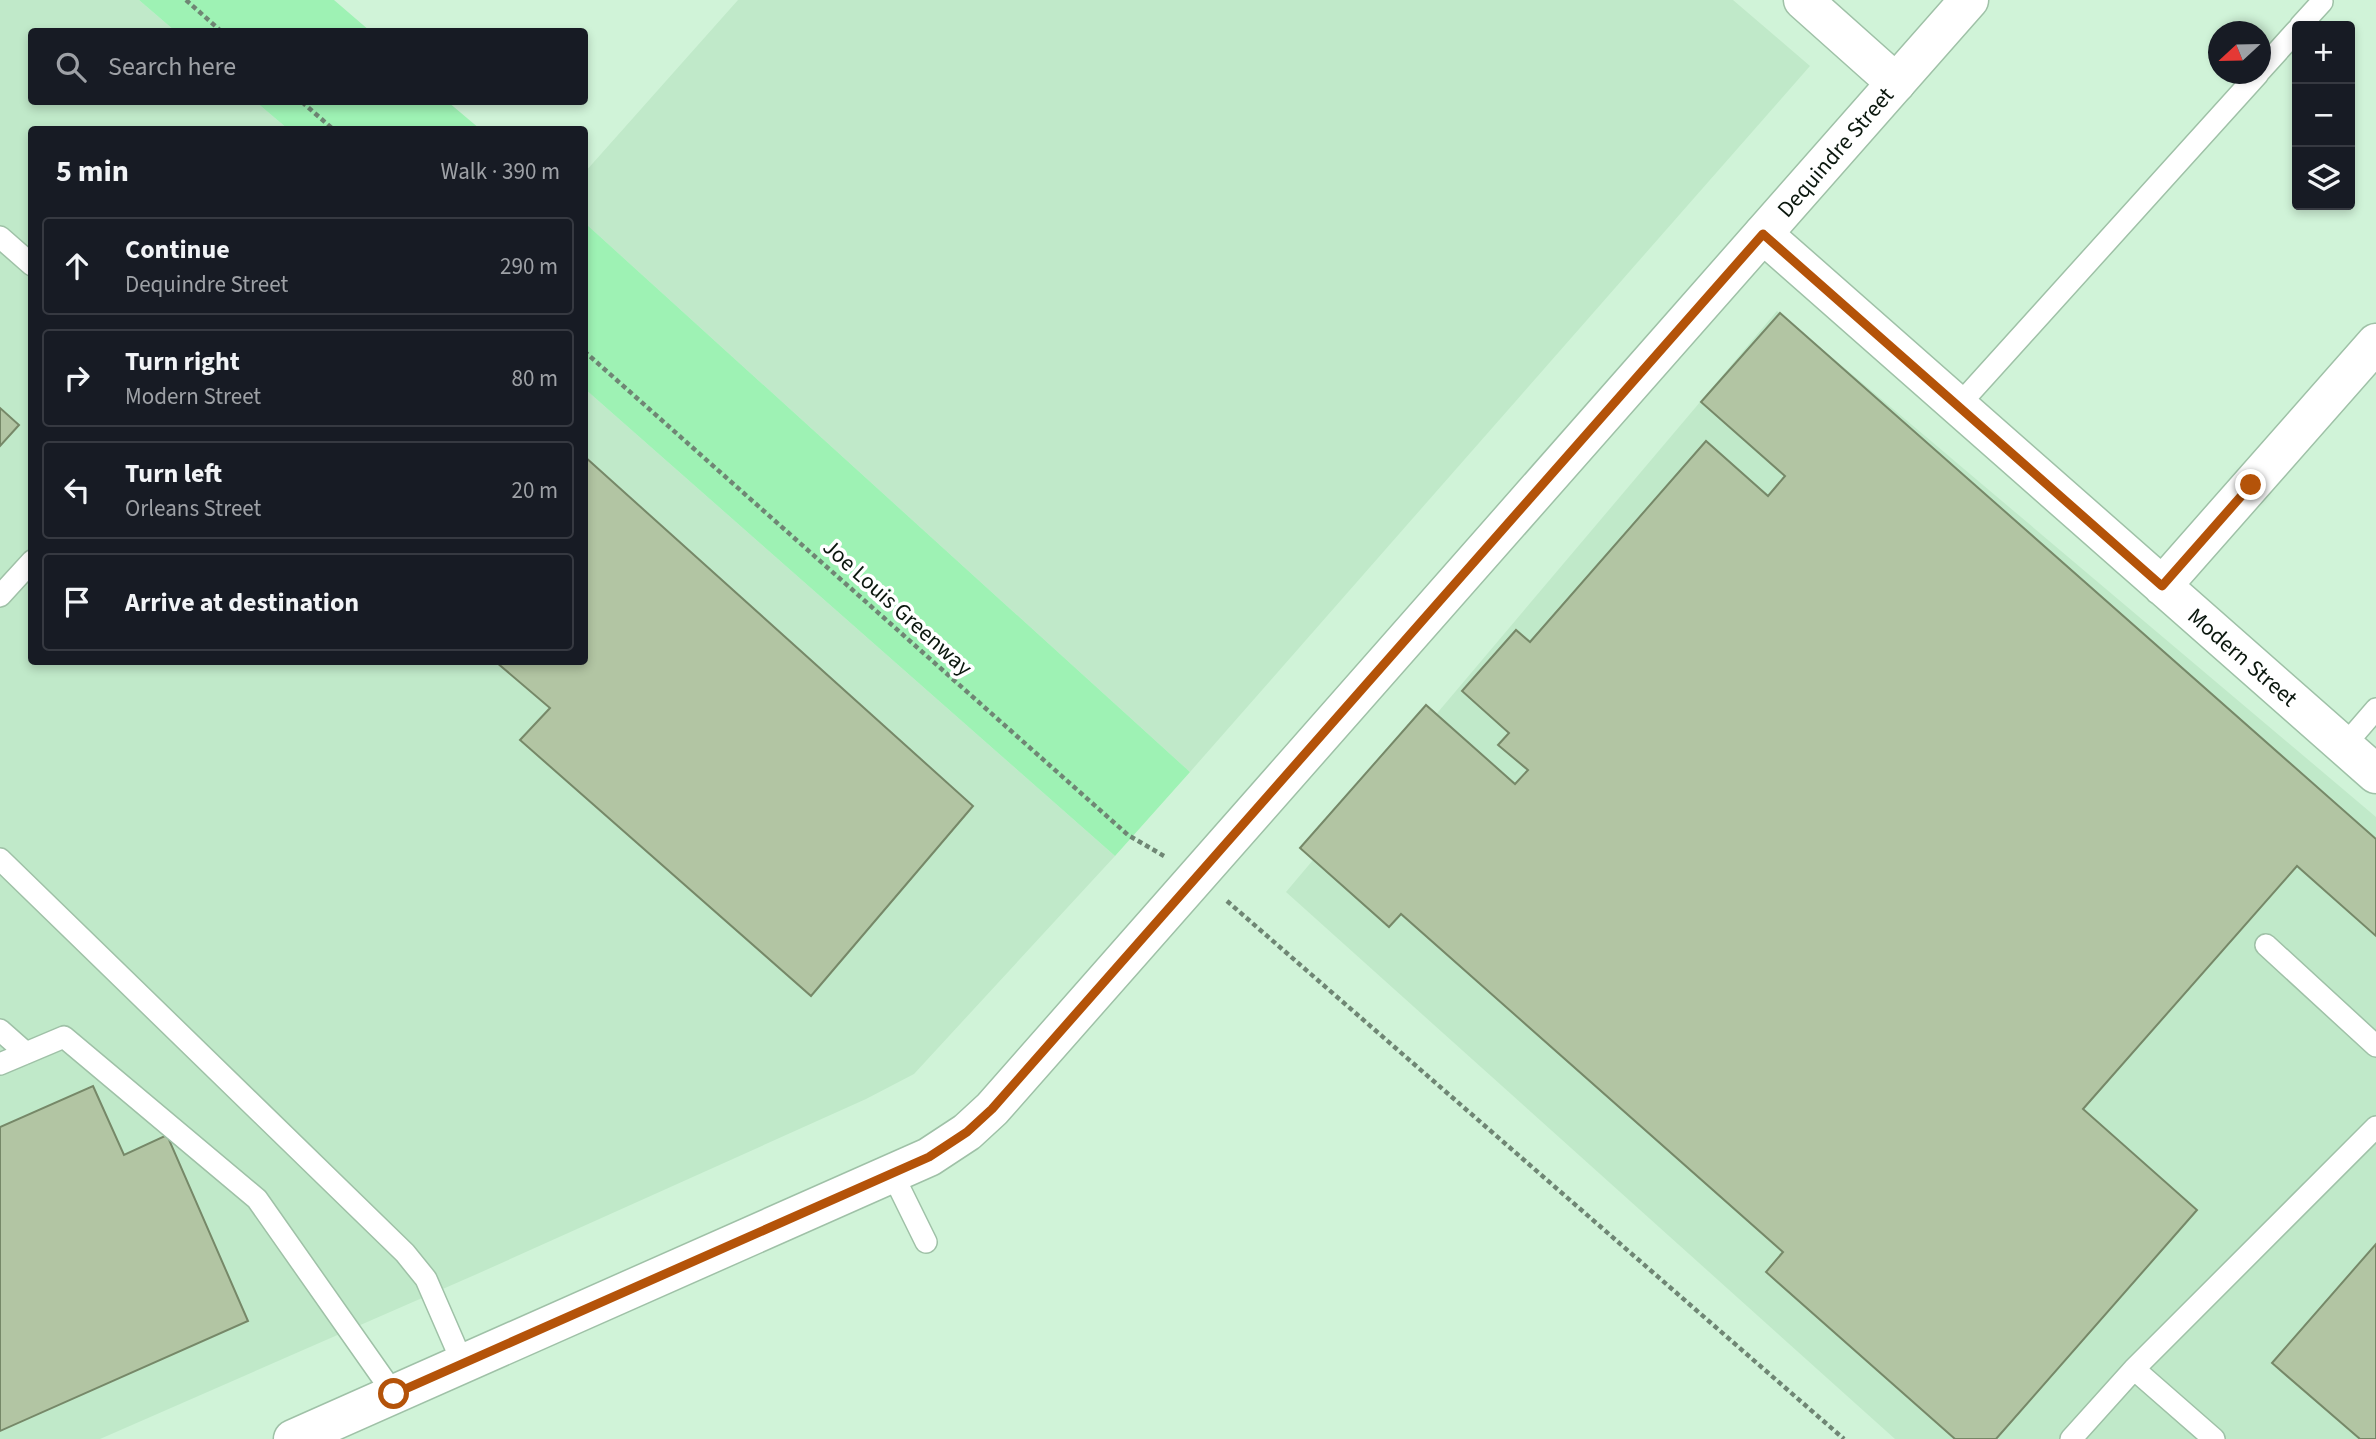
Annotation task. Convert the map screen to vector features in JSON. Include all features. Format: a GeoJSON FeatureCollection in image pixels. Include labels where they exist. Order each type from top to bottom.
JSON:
{"type":"FeatureCollection","features":[{"type":"Feature","properties":{"kind":"street"},"geometry":{"type":"LineString","coordinates":[[1803,0],[1896,83]]}},
{"type":"Feature","properties":{"kind":"street","name":"Dequindre Street"},"geometry":{"type":"LineString","coordinates":[[293,1439],[929,1157],[967,1132],[992,1109],[1199,876],[1969,0]]}},
{"type":"Feature","properties":{"kind":"street","name":"Modern Street"},"geometry":{"type":"LineString","coordinates":[[1763,234],[2376,774]]}},
{"type":"Feature","properties":{"kind":"street"},"geometry":{"type":"LineString","coordinates":[[2162,586],[2376,342]]}},
{"type":"Feature","properties":{"kind":"lane"},"geometry":{"type":"LineString","coordinates":[[2305,21],[2322,2]]}},
{"type":"Feature","properties":{"kind":"lane"},"geometry":{"type":"LineString","coordinates":[[2271,59],[2292,36]]}},
{"type":"Feature","properties":{"kind":"lane"},"geometry":{"type":"LineString","coordinates":[[1958,406],[2248,84]]}},
{"type":"Feature","properties":{"kind":"lane"},"geometry":{"type":"LineString","coordinates":[[0,237],[28,262]]}},
{"type":"Feature","properties":{"kind":"lane"},"geometry":{"type":"LineString","coordinates":[[0,596],[28,565]]}},
{"type":"Feature","properties":{"kind":"lane"},"geometry":{"type":"LineString","coordinates":[[2344,746],[2376,709]]}},
{"type":"Feature","properties":{"kind":"lane"},"geometry":{"type":"LineString","coordinates":[[0,859],[405,1252],[426,1279],[463,1364]]}},
{"type":"Feature","properties":{"kind":"lane"},"geometry":{"type":"LineString","coordinates":[[2266,944],[2376,1046]]}},
{"type":"Feature","properties":{"kind":"lane"},"geometry":{"type":"LineString","coordinates":[[0,1030],[26,1053]]}},
{"type":"Feature","properties":{"kind":"lane"},"geometry":{"type":"LineString","coordinates":[[0,1064],[64,1037],[257,1199],[394,1394]]}},
{"type":"Feature","properties":{"kind":"lane"},"geometry":{"type":"LineString","coordinates":[[2071,1439],[2134,1369],[2376,1127]]}},
{"type":"Feature","properties":{"kind":"lane"},"geometry":{"type":"LineString","coordinates":[[892,1173],[926,1242]]}},
{"type":"Feature","properties":{"kind":"lane"},"geometry":{"type":"LineString","coordinates":[[2134,1369],[2214,1439]]}},
{"type":"Feature","properties":{"kind":"path"},"geometry":{"type":"LineString","coordinates":[[186,0],[218,28]]}},
{"type":"Feature","properties":{"kind":"path"},"geometry":{"type":"LineString","coordinates":[[305,105],[329,126]]}},
{"type":"Feature","properties":{"kind":"path","name":"Joe Louis Greenway"},"geometry":{"type":"LineString","coordinates":[[588,355],[1128,835],[1199,876],[1844,1439]]}},
{"type":"Feature","properties":{"kind":"shaded area"},"geometry":{"type":"Polygon","coordinates":[[[0,0],[139,0],[172,28],[28,28],[28,105],[260,105],[284,126],[28,126],[28,665],[588,665],[588,392],[1115,856],[914,1074],[866,1099],[477,1274],[100,1439],[0,1439],[0,0]]]}},
{"type":"Feature","properties":{"kind":"shaded area"},"geometry":{"type":"Polygon","coordinates":[[[738,0],[1733,0],[1810,66],[1190,772],[588,226],[588,169],[738,0]]]}},
{"type":"Feature","properties":{"kind":"shaded area"},"geometry":{"type":"Polygon","coordinates":[[[1777,311],[2376,817],[2376,1439],[1895,1439],[1286,892],[1777,311]]]}},
{"type":"Feature","properties":{"kind":"green space"},"geometry":{"type":"Polygon","coordinates":[[[139,0],[334,0],[367,28],[172,28],[139,0]]]}},
{"type":"Feature","properties":{"kind":"green space"},"geometry":{"type":"Polygon","coordinates":[[[260,105],[452,105],[476,126],[284,126],[260,105]]]}},
{"type":"Feature","properties":{"kind":"green space"},"geometry":{"type":"Polygon","coordinates":[[[588,226],[1190,772],[1115,856],[588,392],[588,226]]]}},
{"type":"Feature","properties":{"kind":"building"},"geometry":{"type":"Polygon","coordinates":[[[1780,313],[2376,839],[2376,936],[2297,866],[2083,1109],[2197,1210],[1996,1439],[1955,1439],[1766,1272],[1783,1252],[1401,914],[1389,927],[1300,848],[1426,705],[1515,784],[1528,770],[1498,745],[1509,733],[1462,691],[1516,630],[1530,642],[1706,441],[1768,496],[1785,476],[1701,402],[1780,313]]]}},
{"type":"Feature","properties":{"kind":"building"},"geometry":{"type":"Polygon","coordinates":[[[0,408],[19,425],[0,446],[0,408]]]}},
{"type":"Feature","properties":{"kind":"building"},"geometry":{"type":"Polygon","coordinates":[[[588,460],[973,806],[811,996],[520,740],[550,708],[500,665],[588,665],[588,460]]]}},
{"type":"Feature","properties":{"kind":"building"},"geometry":{"type":"Polygon","coordinates":[[[93,1086],[124,1155],[167,1135],[248,1321],[0,1431],[0,1127],[93,1086]]]}},
{"type":"Feature","properties":{"kind":"building"},"geometry":{"type":"Polygon","coordinates":[[[2376,1244],[2376,1439],[2360,1439],[2272,1363],[2376,1244]]]}},
{"type":"Feature","properties":{"kind":"route"},"geometry":{"type":"LineString","coordinates":[[394,1394],[929,1157],[967,1132],[992,1109],[1225,847],[1763,234],[2162,586],[2251,485]]}}]}
